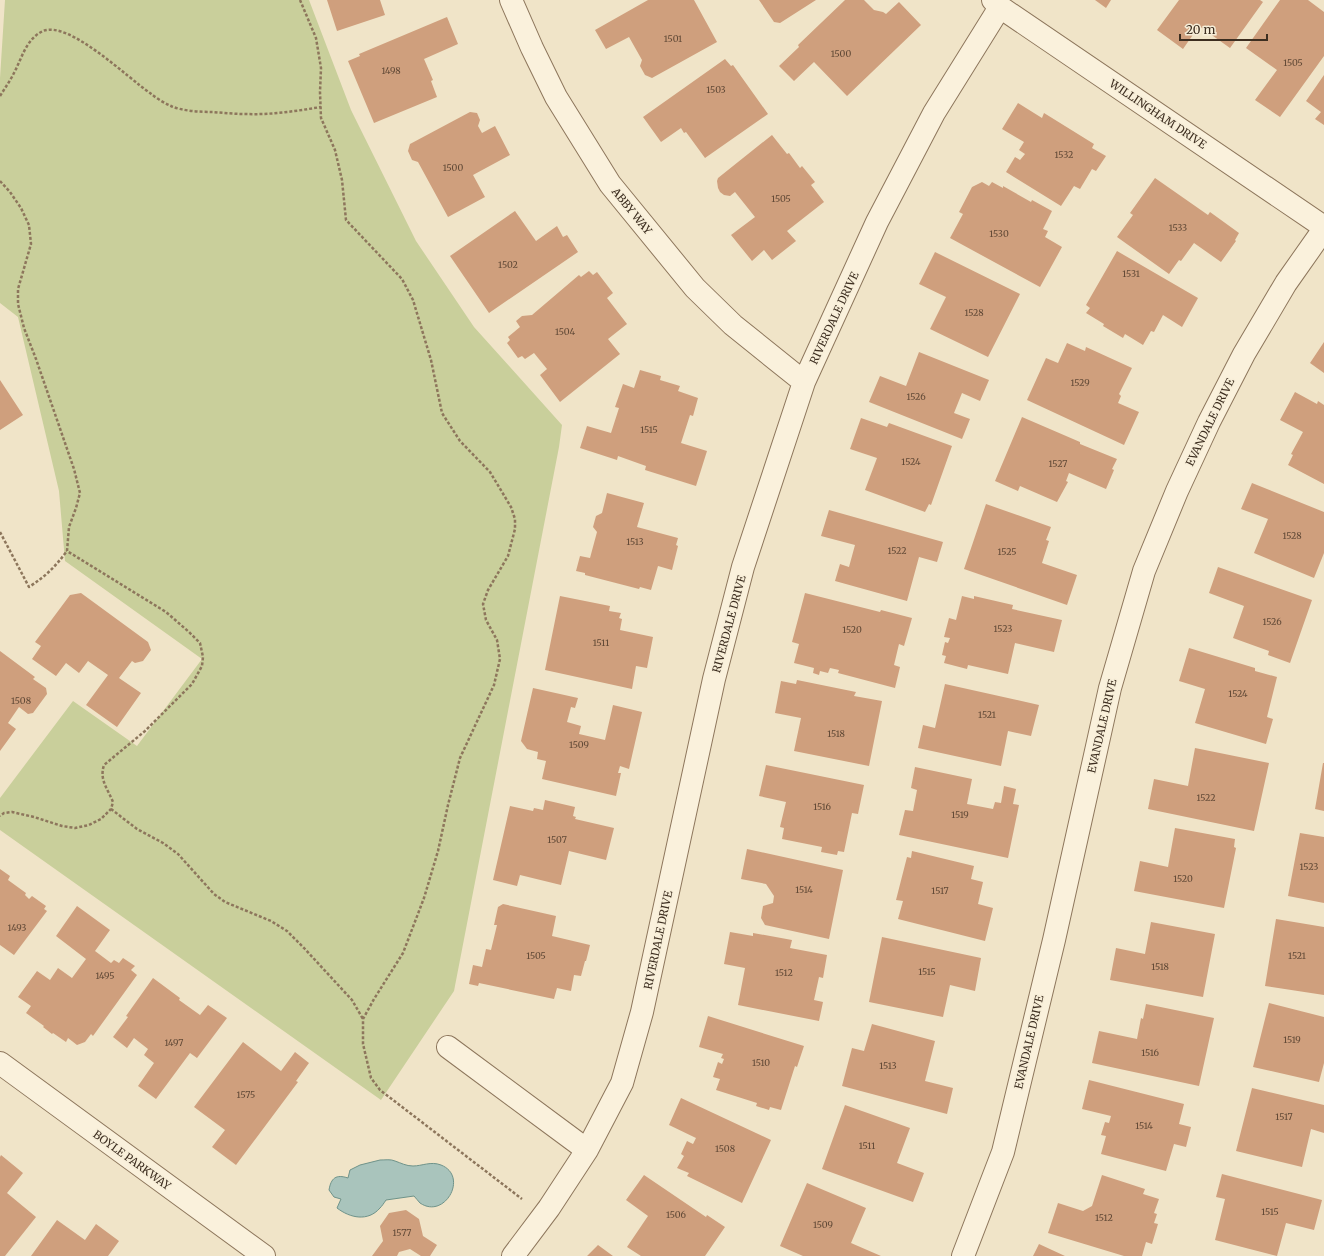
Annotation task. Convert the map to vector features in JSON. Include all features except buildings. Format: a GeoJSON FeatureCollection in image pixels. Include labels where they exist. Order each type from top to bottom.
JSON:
{"type":"FeatureCollection","features":[{"type":"Feature","properties":{"kind":"street","name":"ABBY WAY"},"geometry":{"type":"LineString","coordinates":[[511,0],[556,97],[610,184],[695,288],[733,325],[804,382]]}},
{"type":"Feature","properties":{"kind":"street","name":"RIVERDALE DRIVE"},"geometry":{"type":"LineString","coordinates":[[513,1256],[587,1150],[622,1083],[642,1012],[718,664],[743,567],[804,382],[877,222],[934,112],[996,4]]}},
{"type":"Feature","properties":{"kind":"street","name":"WILLINGHAM DRIVE"},"geometry":{"type":"LineString","coordinates":[[996,4],[1324,228]]}},
{"type":"Feature","properties":{"kind":"street","name":"EVANDALE DRIVE"},"geometry":{"type":"LineString","coordinates":[[963,1256],[1003,1152],[1054,940],[1110,688],[1144,571],[1177,491],[1209,422],[1244,354],[1286,283],[1324,228]]}},
{"type":"Feature","properties":{"kind":"street"},"geometry":{"type":"LineString","coordinates":[[448,1047],[587,1150]]}},
{"type":"Feature","properties":{"kind":"street","name":"BOYLE PARKWAY"},"geometry":{"type":"LineString","coordinates":[[0,1063],[264,1256]]}},
{"type":"Feature","properties":{"kind":"path"},"geometry":{"type":"LineString","coordinates":[[300,0],[316,38],[322,68],[320,92],[321,118],[335,150],[342,180],[346,220],[402,279],[413,300],[431,360],[442,413],[460,441],[490,472],[511,507],[515,519],[513,540],[508,556],[488,590],[483,604],[486,620],[497,640],[500,659],[494,686],[460,758],[438,851],[424,898],[406,946],[391,974],[374,999],[364,1019],[364,1044],[371,1078],[380,1090],[543,1215]]}},
{"type":"Feature","properties":{"kind":"path"},"geometry":{"type":"LineString","coordinates":[[0,96],[14,73],[20,57],[29,44],[36,36],[44,31],[51,30],[66,33],[80,41],[103,56],[150,94],[172,106],[199,112],[247,114],[289,112],[321,107]]}},
{"type":"Feature","properties":{"kind":"path"},"geometry":{"type":"LineString","coordinates":[[0,181],[21,208],[29,225],[31,244],[18,289],[18,304],[24,328],[74,469],[80,493],[69,527],[66,551],[54,568],[29,587],[0,532]]}},
{"type":"Feature","properties":{"kind":"path"},"geometry":{"type":"LineString","coordinates":[[0,816],[4,813],[12,812],[62,826],[75,828],[89,825],[101,819],[111,809],[113,802],[106,787],[102,773],[104,765],[145,731],[192,684],[202,666],[203,656],[200,643],[166,612],[66,551]]}},
{"type":"Feature","properties":{"kind":"path"},"geometry":{"type":"LineString","coordinates":[[111,809],[138,829],[163,843],[178,854],[214,894],[225,902],[271,921],[287,931],[352,1000],[364,1019]]}},
{"type":"Feature","properties":{"kind":"green space"},"geometry":{"type":"Polygon","coordinates":[[[5,0],[309,0],[351,110],[416,241],[474,327],[562,425],[454,991],[381,1100],[0,830],[0,798],[73,701],[137,746],[202,659],[65,561],[59,491],[18,317],[0,303],[0,78],[5,0]]]}},
{"type":"Feature","properties":{"kind":"water"},"geometry":{"type":"Polygon","coordinates":[[[380,1160],[392,1160],[410,1166],[430,1164],[441,1165],[449,1170],[453,1178],[453,1186],[450,1194],[445,1201],[438,1206],[429,1207],[420,1203],[414,1196],[386,1200],[375,1212],[365,1217],[353,1216],[337,1208],[341,1199],[334,1197],[329,1190],[331,1182],[340,1176],[348,1178],[350,1170],[360,1165],[380,1160]]]}}]}
